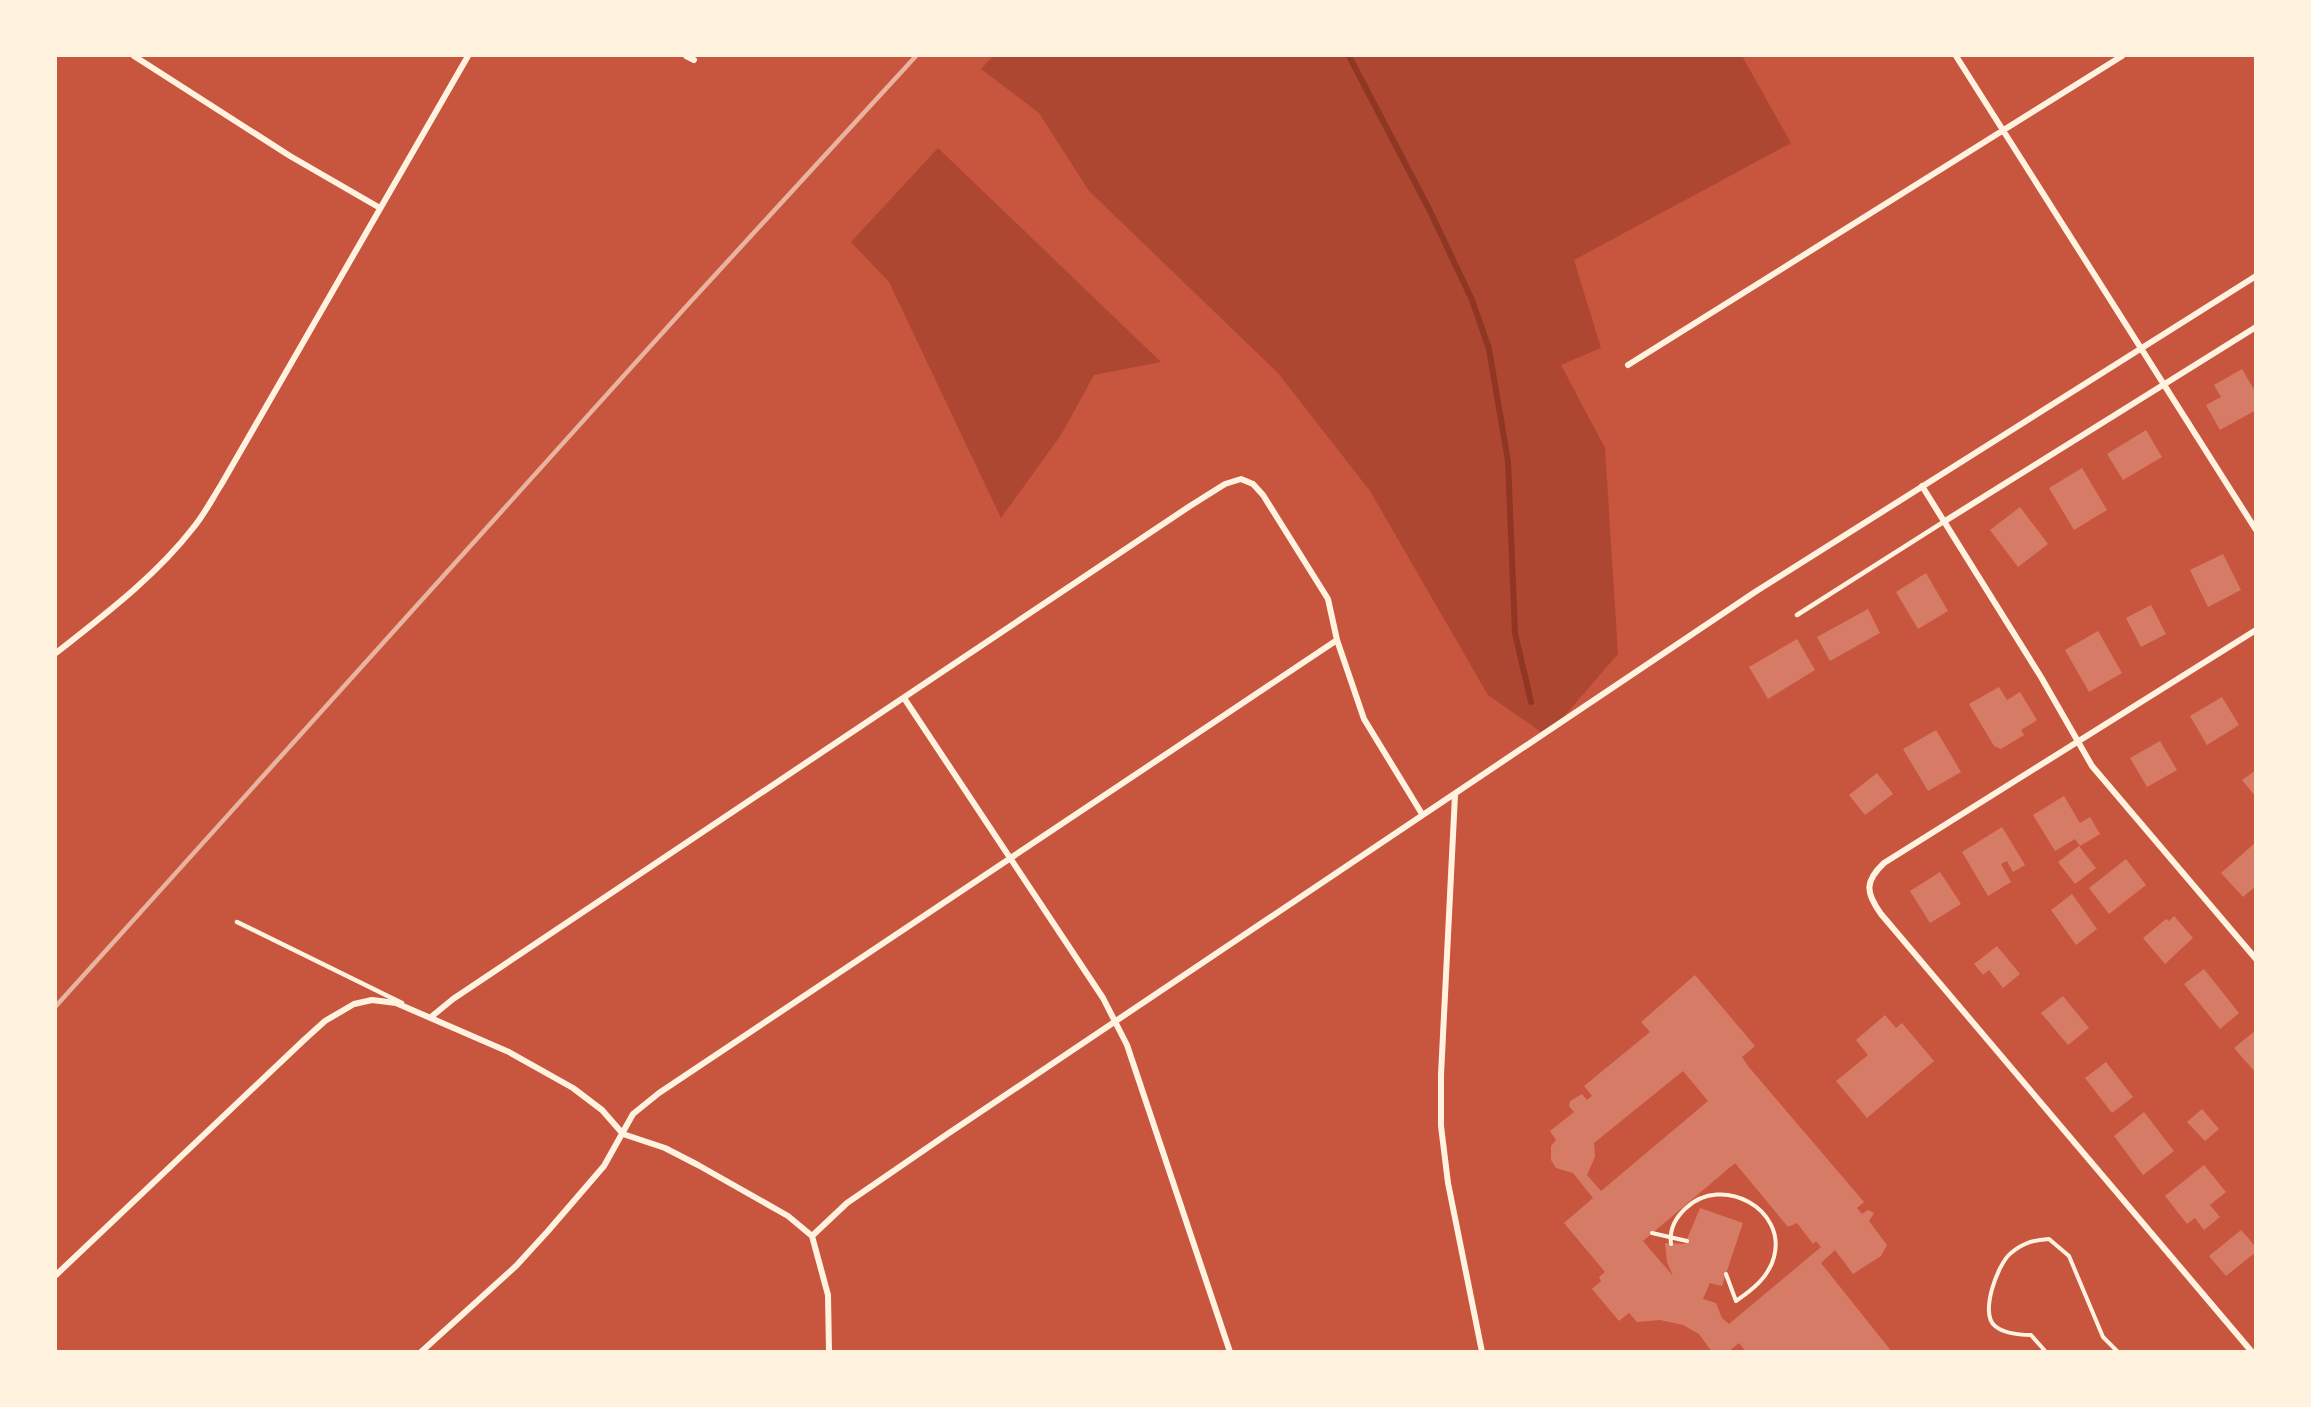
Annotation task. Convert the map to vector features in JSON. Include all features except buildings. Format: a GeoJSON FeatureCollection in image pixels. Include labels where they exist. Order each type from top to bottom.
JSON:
{"type":"FeatureCollection","features":[{"type":"Feature","properties":{"kind":"street"},"geometry":{"type":"LineString","coordinates":[[134,56],[290,156],[380,208]]}},
{"type":"Feature","properties":{"kind":"street"},"geometry":{"type":"LineString","coordinates":[[56,653],[127,595],[164,561],[194,527],[221,485],[468,56]]}},
{"type":"Feature","properties":{"kind":"street"},"geometry":{"type":"LineString","coordinates":[[686,56],[694,60]]}},
{"type":"Feature","properties":{"kind":"street"},"geometry":{"type":"LineString","coordinates":[[1956,56],[2256,530]]}},
{"type":"Feature","properties":{"kind":"street"},"geometry":{"type":"LineString","coordinates":[[1628,365],[2122,56]]}},
{"type":"Feature","properties":{"kind":"street"},"geometry":{"type":"LineString","coordinates":[[812,1236],[847,1203],[1755,592],[2256,276]]}},
{"type":"Feature","properties":{"kind":"street"},"geometry":{"type":"LineString","coordinates":[[1945,521],[2256,327]]}},
{"type":"Feature","properties":{"kind":"street"},"geometry":{"type":"LineString","coordinates":[[431,1017],[453,999],[1190,506],[1225,484],[1241,479],[1253,484],[1263,495],[1328,599],[1337,640],[1364,719],[1422,814]]}},
{"type":"Feature","properties":{"kind":"street"},"geometry":{"type":"LineString","coordinates":[[1922,486],[2092,766],[2256,959]]}},
{"type":"Feature","properties":{"kind":"street"},"geometry":{"type":"LineString","coordinates":[[2252,1352],[1881,914],[1873,903],[1869,885],[1872,874],[1884,863],[2256,630]]}},
{"type":"Feature","properties":{"kind":"street"},"geometry":{"type":"LineString","coordinates":[[421,1352],[516,1266],[548,1232],[604,1166],[633,1114],[659,1093],[1337,640]]}},
{"type":"Feature","properties":{"kind":"street"},"geometry":{"type":"LineString","coordinates":[[904,698],[1103,998],[1115,1022],[1137,1071],[1230,1352]]}},
{"type":"Feature","properties":{"kind":"street"},"geometry":{"type":"LineString","coordinates":[[1455,795],[1441,1126],[1448,1184],[1482,1352]]}},
{"type":"Feature","properties":{"kind":"street"},"geometry":{"type":"LineString","coordinates":[[56,1275],[325,1022],[354,1004],[372,1000],[396,1003],[509,1052],[573,1089],[602,1110],[623,1134],[665,1148],[788,1216],[812,1236],[828,1295],[829,1352]]}},
{"type":"Feature","properties":{"kind":"lane"},"geometry":{"type":"LineString","coordinates":[[1797,615],[1945,521]]}},
{"type":"Feature","properties":{"kind":"lane"},"geometry":{"type":"LineString","coordinates":[[237,922],[431,1017]]}},
{"type":"Feature","properties":{"kind":"path"},"geometry":{"type":"LineString","coordinates":[[1671,1244],[1669,1232],[1682,1212],[1693,1201],[1723,1192],[1750,1202],[1772,1227],[1775,1256],[1768,1272],[1758,1284],[1736,1301],[1726,1274]]}},
{"type":"Feature","properties":{"kind":"path"},"geometry":{"type":"LineString","coordinates":[[1652,1233],[1687,1240]]}},
{"type":"Feature","properties":{"kind":"path"},"geometry":{"type":"LineString","coordinates":[[2046,1352],[2031,1335],[2014,1334],[1994,1326],[1988,1315],[1992,1287],[2008,1255],[2029,1240],[2049,1239],[2069,1256],[2103,1337],[2118,1352]]}},
{"type":"Feature","properties":{"kind":"shaded area"},"geometry":{"type":"Polygon","coordinates":[[[993,56],[1742,56],[1791,143],[1574,260],[1601,348],[1561,365],[1605,448],[1618,654],[1547,736],[1488,695],[1370,491],[1278,373],[1089,191],[1039,113],[981,69],[993,56]]]}},
{"type":"Feature","properties":{"kind":"shaded area"},"geometry":{"type":"Polygon","coordinates":[[[938,148],[1161,362],[1094,375],[1061,435],[1001,518],[889,282],[851,242],[938,148]]]}},
{"type":"Feature","properties":{"kind":"waterway"},"geometry":{"type":"LineString","coordinates":[[1349,56],[1429,209],[1472,300],[1489,349],[1508,461],[1515,633],[1531,702]]}},
{"type":"Feature","properties":{"kind":"railway"},"geometry":{"type":"LineString","coordinates":[[56,1006],[683,310],[916,56]]}}]}
